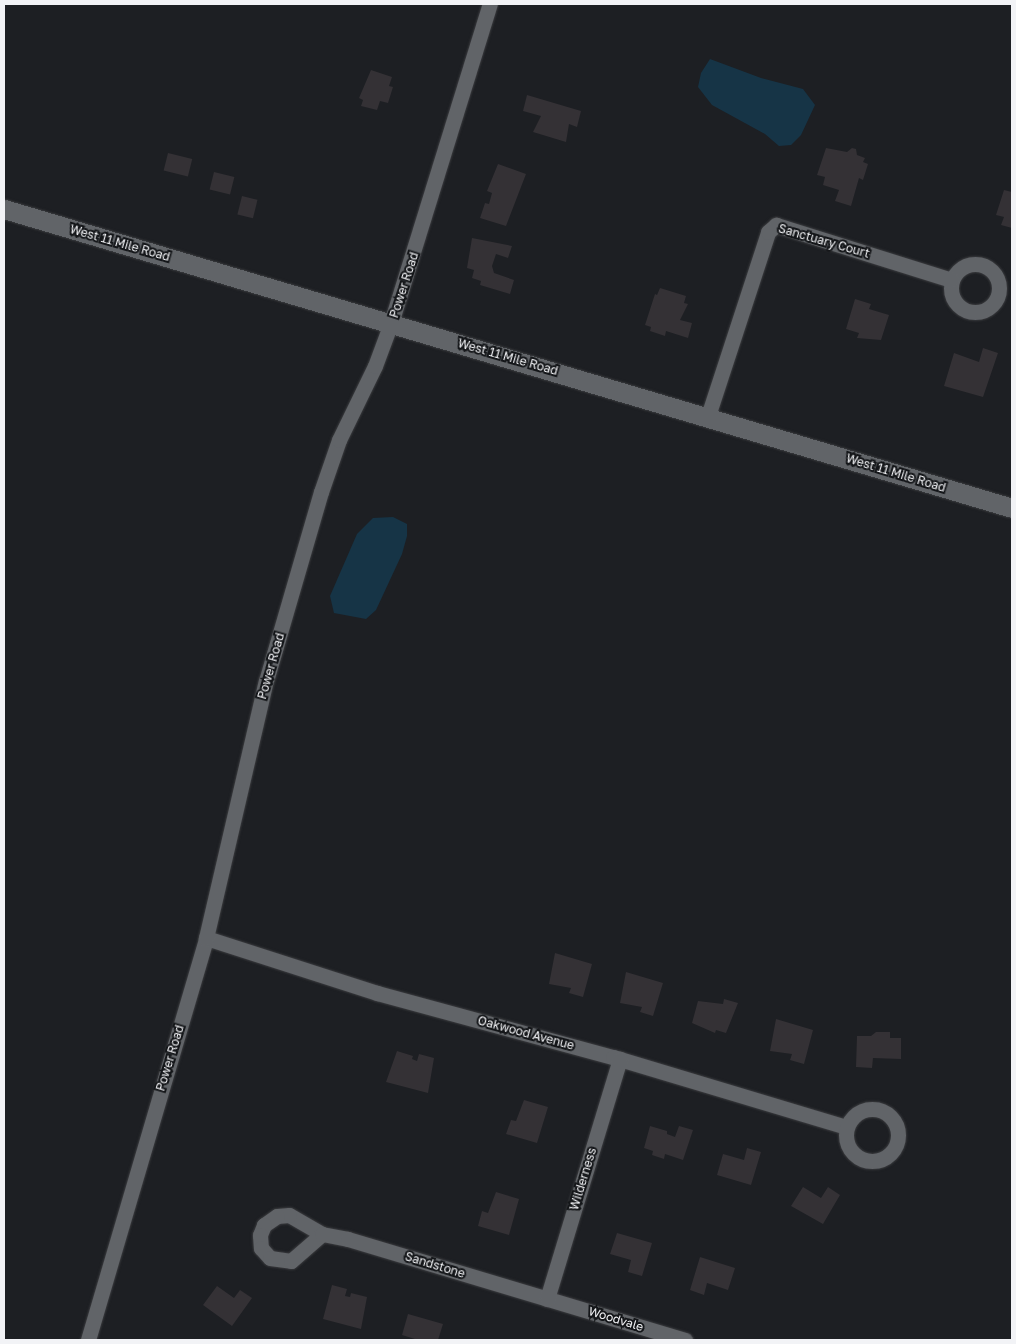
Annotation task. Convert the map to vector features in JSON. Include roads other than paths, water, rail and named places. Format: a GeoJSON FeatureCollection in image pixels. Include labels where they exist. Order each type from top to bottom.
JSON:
{"type":"FeatureCollection","features":[{"type":"Feature","properties":{"kind":"street","name":"Power Road"},"geometry":{"type":"LineString","coordinates":[[88,1340],[206,938],[266,681],[321,492],[339,440],[376,366],[391,323],[490,4]]}},
{"type":"Feature","properties":{"kind":"street","name":"West 11 Mile Road"},"geometry":{"type":"LineString","coordinates":[[4,209],[708,416],[1012,508]]}},
{"type":"Feature","properties":{"kind":"street","name":"Sanctuary Court"},"geometry":{"type":"LineString","coordinates":[[708,416],[768,232],[776,225],[952,280]]}},
{"type":"Feature","properties":{"kind":"street","name":"Oakwood Avenue"},"geometry":{"type":"LineString","coordinates":[[206,938],[377,993],[620,1059],[847,1127]]}},
{"type":"Feature","properties":{"kind":"street","name":"Wilderness"},"geometry":{"type":"LineString","coordinates":[[547,1299],[620,1059]]}},
{"type":"Feature","properties":{"kind":"street","name":"Sandstone"},"geometry":{"type":"LineString","coordinates":[[322,1234],[413,1257],[547,1299]]}},
{"type":"Feature","properties":{"kind":"street","name":"Woodvale"},"geometry":{"type":"LineString","coordinates":[[547,1299],[685,1340]]}},
{"type":"Feature","properties":{"kind":"water"},"geometry":{"type":"Polygon","coordinates":[[[710,59],[761,78],[803,89],[815,105],[801,135],[791,145],[779,146],[765,134],[712,105],[698,87],[701,73],[710,59]]]}},
{"type":"Feature","properties":{"kind":"water"},"geometry":{"type":"Polygon","coordinates":[[[393,517],[407,524],[407,536],[402,554],[376,610],[366,619],[334,613],[330,596],[357,534],[373,518],[393,517]]]}}]}
